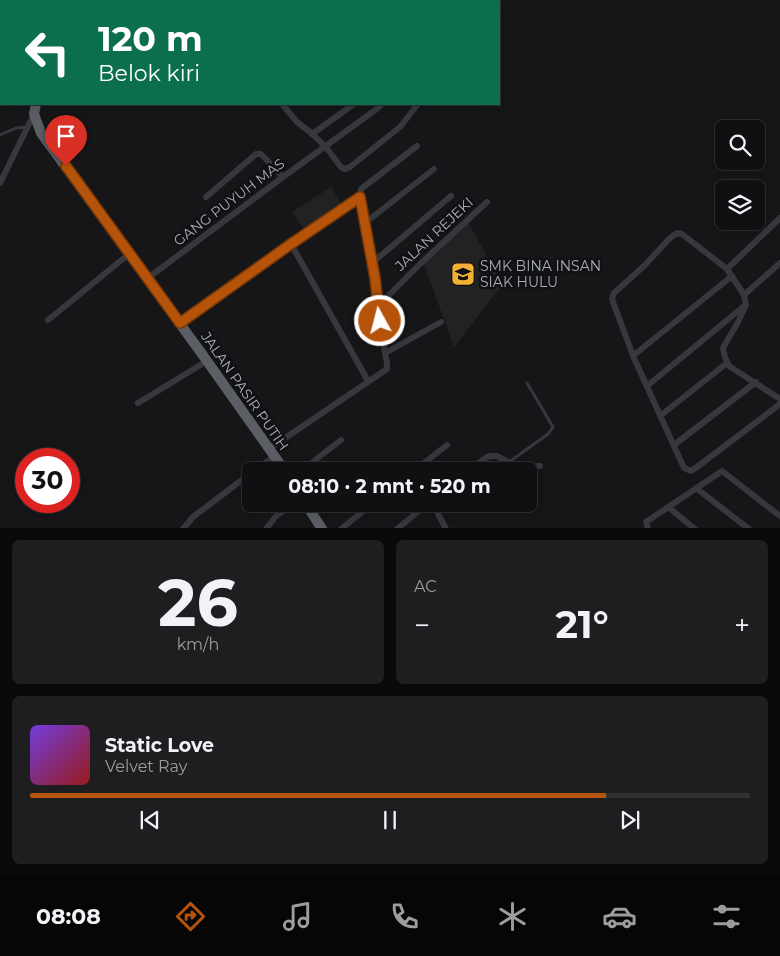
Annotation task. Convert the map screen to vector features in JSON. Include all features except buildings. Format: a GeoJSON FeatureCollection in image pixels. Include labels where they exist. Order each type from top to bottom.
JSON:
{"type":"FeatureCollection","features":[{"type":"Feature","properties":{"kind":"highway","name":"JALAN PASIR PUTIH"},"geometry":{"type":"LineString","coordinates":[[35,109],[41,132],[148,278],[278,462]]}},
{"type":"Feature","properties":{"kind":"highway"},"geometry":{"type":"LineString","coordinates":[[311,512],[322,528]]}},
{"type":"Feature","properties":{"kind":"street"},"geometry":{"type":"LineString","coordinates":[[283,105],[297,122],[325,146],[341,167],[344,168],[350,167],[400,127],[417,105]]}},
{"type":"Feature","properties":{"kind":"street"},"geometry":{"type":"LineString","coordinates":[[312,134],[353,105]]}},
{"type":"Feature","properties":{"kind":"street","name":"GANG PUYUH MAS"},"geometry":{"type":"LineString","coordinates":[[148,278],[381,105]]}},
{"type":"Feature","properties":{"kind":"street"},"geometry":{"type":"LineString","coordinates":[[0,183],[35,109]]}},
{"type":"Feature","properties":{"kind":"street"},"geometry":{"type":"LineString","coordinates":[[180,323],[360,197],[362,187],[417,146]]}},
{"type":"Feature","properties":{"kind":"street"},"geometry":{"type":"LineString","coordinates":[[206,197],[256,154],[260,154],[283,177]]}},
{"type":"Feature","properties":{"kind":"street"},"geometry":{"type":"LineString","coordinates":[[365,223],[434,169]]}},
{"type":"Feature","properties":{"kind":"street","name":"JALAN REJEKI"},"geometry":{"type":"LineString","coordinates":[[372,263],[451,196]]}},
{"type":"Feature","properties":{"kind":"street","name":"JALAN REJEKI"},"geometry":{"type":"LineString","coordinates":[[263,462],[272,453],[368,381],[387,369],[372,263],[360,197]]}},
{"type":"Feature","properties":{"kind":"street","name":"JALAN REJEKI"},"geometry":{"type":"LineString","coordinates":[[378,306],[487,202]]}},
{"type":"Feature","properties":{"kind":"street"},"geometry":{"type":"LineString","coordinates":[[727,269],[780,218]]}},
{"type":"Feature","properties":{"kind":"street"},"geometry":{"type":"LineString","coordinates":[[780,399],[727,363],[723,348],[746,305],[744,295],[727,269],[682,234],[678,233],[669,239],[644,266],[614,293],[612,299],[634,358],[684,468],[690,471],[780,404]]}},
{"type":"Feature","properties":{"kind":"street"},"geometry":{"type":"LineString","coordinates":[[291,244],[368,381]]}},
{"type":"Feature","properties":{"kind":"street"},"geometry":{"type":"LineString","coordinates":[[48,320],[129,254]]}},
{"type":"Feature","properties":{"kind":"street"},"geometry":{"type":"LineString","coordinates":[[744,295],[780,263]]}},
{"type":"Feature","properties":{"kind":"street"},"geometry":{"type":"LineString","coordinates":[[634,358],[634,355],[732,276]]}},
{"type":"Feature","properties":{"kind":"street"},"geometry":{"type":"LineString","coordinates":[[647,386],[746,305]]}},
{"type":"Feature","properties":{"kind":"street"},"geometry":{"type":"LineString","coordinates":[[385,353],[441,322]]}},
{"type":"Feature","properties":{"kind":"street"},"geometry":{"type":"LineString","coordinates":[[138,403],[207,361]]}},
{"type":"Feature","properties":{"kind":"street"},"geometry":{"type":"LineString","coordinates":[[660,416],[727,363]]}},
{"type":"Feature","properties":{"kind":"street"},"geometry":{"type":"LineString","coordinates":[[674,445],[756,382]]}},
{"type":"Feature","properties":{"kind":"street"},"geometry":{"type":"LineString","coordinates":[[313,462],[341,440]]}},
{"type":"Feature","properties":{"kind":"street"},"geometry":{"type":"LineString","coordinates":[[425,462],[447,445]]}},
{"type":"Feature","properties":{"kind":"street"},"geometry":{"type":"LineString","coordinates":[[480,462],[486,457],[497,456],[509,462]]}},
{"type":"Feature","properties":{"kind":"street"},"geometry":{"type":"LineString","coordinates":[[648,528],[646,522],[722,471],[780,516]]}},
{"type":"Feature","properties":{"kind":"street","name":"JALAN REJEKI"},"geometry":{"type":"LineString","coordinates":[[183,528],[193,517],[242,480]]}},
{"type":"Feature","properties":{"kind":"street"},"geometry":{"type":"LineString","coordinates":[[696,488],[747,528]]}},
{"type":"Feature","properties":{"kind":"street"},"geometry":{"type":"LineString","coordinates":[[668,507],[695,528]]}},
{"type":"Feature","properties":{"kind":"street"},"geometry":{"type":"LineString","coordinates":[[266,528],[282,512]]}},
{"type":"Feature","properties":{"kind":"street"},"geometry":{"type":"LineString","coordinates":[[341,528],[362,512]]}},
{"type":"Feature","properties":{"kind":"street"},"geometry":{"type":"LineString","coordinates":[[397,528],[417,512]]}},
{"type":"Feature","properties":{"kind":"street"},"geometry":{"type":"LineString","coordinates":[[437,512],[446,528]]}},
{"type":"Feature","properties":{"kind":"lane"},"geometry":{"type":"LineString","coordinates":[[0,136],[16,128],[28,127]]}},
{"type":"Feature","properties":{"kind":"lane"},"geometry":{"type":"LineString","coordinates":[[509,462],[548,434],[553,427],[527,383]]}},
{"type":"Feature","properties":{"kind":"shaded area"},"geometry":{"type":"Polygon","coordinates":[[[331,187],[342,205],[305,231],[292,212],[331,187]]]}},
{"type":"Feature","properties":{"kind":"shaded area","name":"SMK BINA INSAN SIAK HULU"},"geometry":{"type":"Polygon","coordinates":[[[467,221],[503,284],[454,347],[424,264],[467,221]]]}},
{"type":"Feature","properties":{"kind":"place","name":"SMK BINA INSAN SIAK HULU"},"geometry":{"type":"Point","coordinates":[463,274]}},
{"type":"Feature","properties":{"kind":"route"},"geometry":{"type":"LineString","coordinates":[[66,166],[180,323],[360,197],[375,278],[380,321]]}}]}
